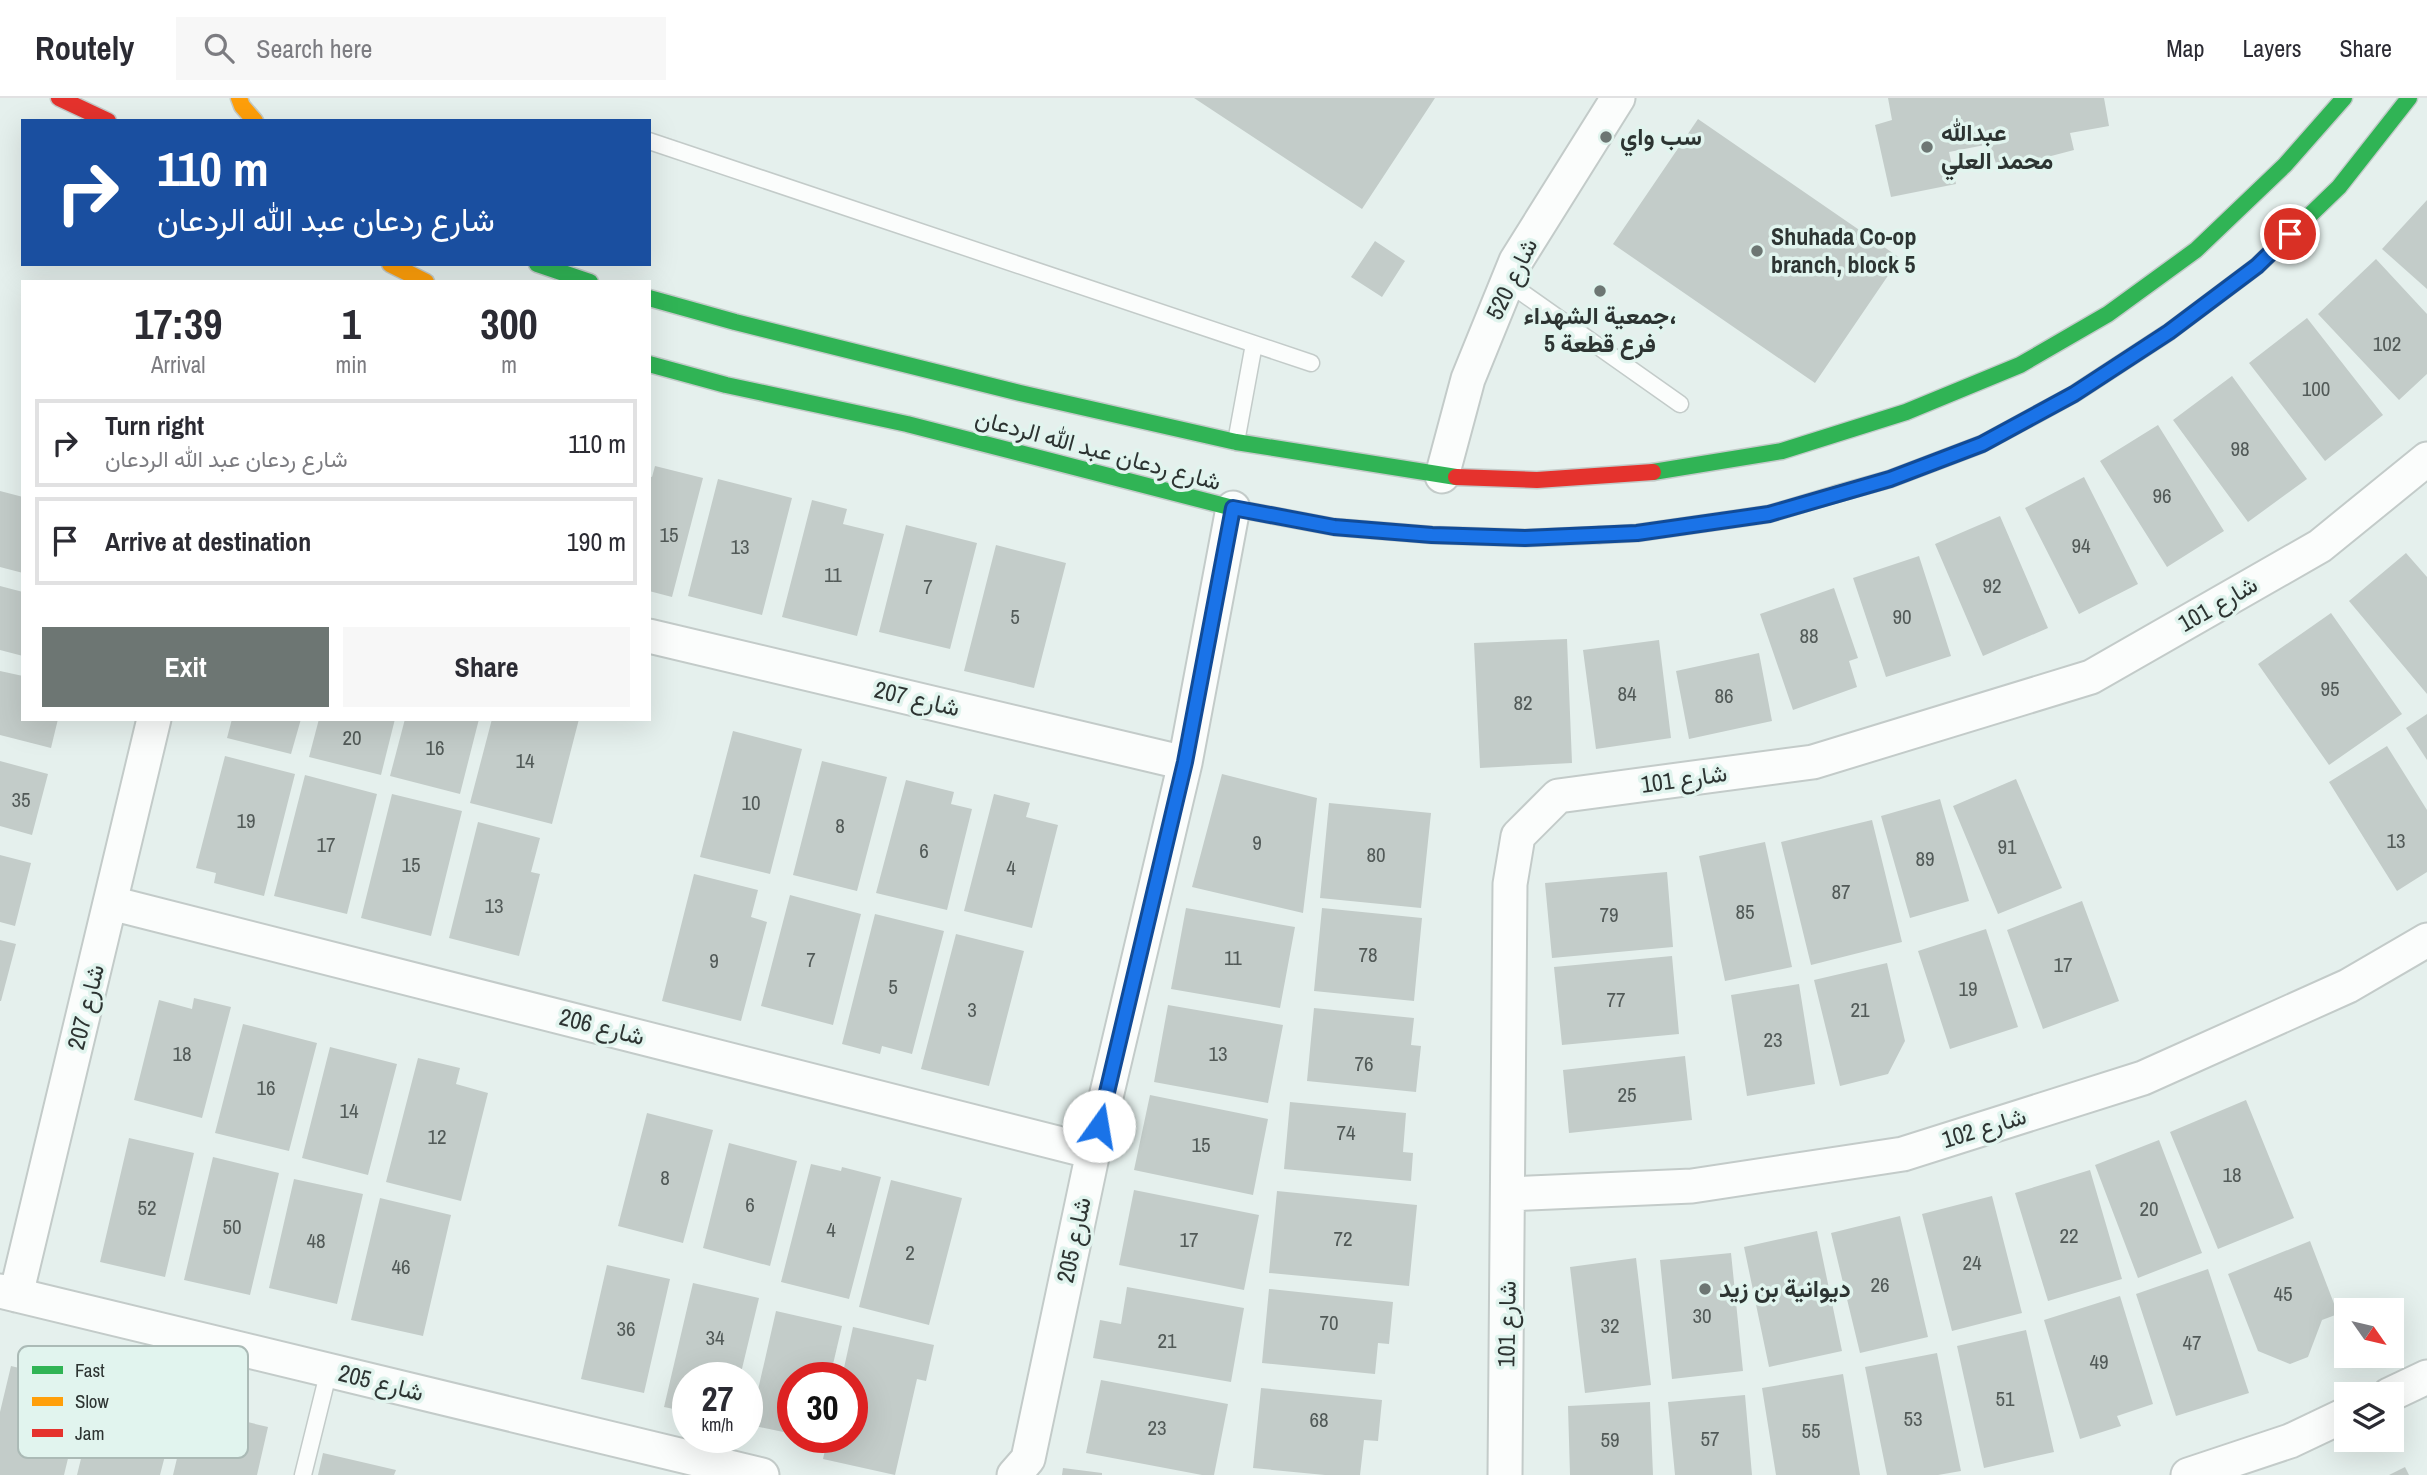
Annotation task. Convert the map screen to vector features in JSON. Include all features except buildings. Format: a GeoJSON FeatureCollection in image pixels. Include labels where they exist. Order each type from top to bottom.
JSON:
{"type":"FeatureCollection","features":[{"type":"Feature","properties":{"kind":"street"},"geometry":{"type":"LineString","coordinates":[[59,98],[104,119]]}},
{"type":"Feature","properties":{"kind":"street"},"geometry":{"type":"LineString","coordinates":[[239,98],[253,119]]}},
{"type":"Feature","properties":{"kind":"street","name":"شارع ردعان عبد الله الردعان"},"geometry":{"type":"LineString","coordinates":[[651,299],[1020,393],[1236,442],[1442,476],[1537,480],[1644,473],[1782,451],[1906,412],[2020,365],[2108,314],[2199,255],[2344,98]]}},
{"type":"Feature","properties":{"kind":"street","name":"شارع ردعان عبد الله الردعان"},"geometry":{"type":"LineString","coordinates":[[651,365],[726,385],[907,424],[1233,508],[1334,527],[1432,535],[1525,538],[1637,533],[1769,514],[1890,479],[1982,444],[2074,394],[2169,332],[2219,287],[2257,266],[2339,187],[2409,98]]}},
{"type":"Feature","properties":{"kind":"street","name":"شارع 520"},"geometry":{"type":"LineString","coordinates":[[1442,476],[1468,379],[1516,261],[1610,101]]}},
{"type":"Feature","properties":{"kind":"street"},"geometry":{"type":"LineString","coordinates":[[394,266],[422,280]]}},
{"type":"Feature","properties":{"kind":"street"},"geometry":{"type":"LineString","coordinates":[[543,266],[584,280]]}},
{"type":"Feature","properties":{"kind":"street","name":"شارع 101"},"geometry":{"type":"LineString","coordinates":[[1506,1475],[1510,884],[1518,836],[1558,796],[1813,762],[2091,677],[2320,546],[2427,459]]}},
{"type":"Feature","properties":{"kind":"street","name":"شارع 205"},"geometry":{"type":"LineString","coordinates":[[1014,1475],[1028,1460],[1093,1152],[1185,762],[1233,508]]}},
{"type":"Feature","properties":{"kind":"street","name":"شارع 207"},"geometry":{"type":"LineString","coordinates":[[651,636],[1185,762]]}},
{"type":"Feature","properties":{"kind":"street","name":"شارع 207"},"geometry":{"type":"LineString","coordinates":[[8,1293],[111,903],[154,721]]}},
{"type":"Feature","properties":{"kind":"street","name":"شارع 206"},"geometry":{"type":"LineString","coordinates":[[111,903],[1093,1152]]}},
{"type":"Feature","properties":{"kind":"street","name":"شارع 102"},"geometry":{"type":"LineString","coordinates":[[1508,1194],[1692,1186],[1903,1154],[2143,1078],[2348,986],[2427,940]]}},
{"type":"Feature","properties":{"kind":"street","name":"شارع 205"},"geometry":{"type":"LineString","coordinates":[[8,1293],[229,1346]]}},
{"type":"Feature","properties":{"kind":"street","name":"شارع 205"},"geometry":{"type":"LineString","coordinates":[[248,1351],[762,1475]]}},
{"type":"Feature","properties":{"kind":"street"},"geometry":{"type":"LineString","coordinates":[[2404,1388],[2427,1377]]}},
{"type":"Feature","properties":{"kind":"street"},"geometry":{"type":"LineString","coordinates":[[2188,1475],[2290,1441],[2334,1421]]}},
{"type":"Feature","properties":{"kind":"lane"},"geometry":{"type":"LineString","coordinates":[[651,142],[1311,363]]}},
{"type":"Feature","properties":{"kind":"lane"},"geometry":{"type":"LineString","coordinates":[[1507,282],[1680,404]]}},
{"type":"Feature","properties":{"kind":"lane"},"geometry":{"type":"LineString","coordinates":[[1236,442],[1254,344]]}},
{"type":"Feature","properties":{"kind":"lane"},"geometry":{"type":"LineString","coordinates":[[303,1475],[329,1370]]}},
{"type":"Feature","properties":{"kind":"traffic: fast"},"geometry":{"type":"LineString","coordinates":[[1653,472],[1782,451],[1906,412],[2020,365],[2108,314],[2196,250],[2285,165],[2344,98]]}},
{"type":"Feature","properties":{"kind":"traffic: fast"},"geometry":{"type":"LineString","coordinates":[[1836,494],[1890,479],[1982,444],[2074,394],[2169,332],[2257,266],[2339,187],[2409,98]]}},
{"type":"Feature","properties":{"kind":"traffic: fast"},"geometry":{"type":"LineString","coordinates":[[543,266],[584,280]]}},
{"type":"Feature","properties":{"kind":"traffic: fast"},"geometry":{"type":"LineString","coordinates":[[651,299],[1020,393],[1236,442],[1456,477]]}},
{"type":"Feature","properties":{"kind":"traffic: fast"},"geometry":{"type":"LineString","coordinates":[[651,365],[726,385],[907,424],[1233,508],[1334,527],[1432,535],[1526,538],[1599,535]]}},
{"type":"Feature","properties":{"kind":"traffic: slow"},"geometry":{"type":"LineString","coordinates":[[239,98],[253,119]]}},
{"type":"Feature","properties":{"kind":"traffic: slow"},"geometry":{"type":"LineString","coordinates":[[394,266],[422,280]]}},
{"type":"Feature","properties":{"kind":"traffic: slow"},"geometry":{"type":"LineString","coordinates":[[1599,535],[1637,533],[1769,514],[1836,494]]}},
{"type":"Feature","properties":{"kind":"traffic: jam"},"geometry":{"type":"LineString","coordinates":[[59,98],[104,119]]}},
{"type":"Feature","properties":{"kind":"traffic: jam"},"geometry":{"type":"LineString","coordinates":[[1456,477],[1537,480],[1653,472]]}},
{"type":"Feature","properties":{"kind":"place","name":"سب واي"},"geometry":{"type":"Point","coordinates":[1606,137]}},
{"type":"Feature","properties":{"kind":"place","name":"عبدالله محمد العلي"},"geometry":{"type":"Point","coordinates":[1927,147]}},
{"type":"Feature","properties":{"kind":"place","name":"Shuhada Co-op branch, block 5"},"geometry":{"type":"Point","coordinates":[1757,251]}},
{"type":"Feature","properties":{"kind":"place","name":"جمعية الشهداء، فرع قطعة 5"},"geometry":{"type":"Point","coordinates":[1600,291]}},
{"type":"Feature","properties":{"kind":"place","name":"ديوانية بن زيد"},"geometry":{"type":"Point","coordinates":[1705,1289]}},
{"type":"Feature","properties":{"kind":"route"},"geometry":{"type":"LineString","coordinates":[[1099,1126],[1185,762],[1233,508],[1334,527],[1432,535],[1525,538],[1637,533],[1769,514],[1890,479],[1982,444],[2074,394],[2169,332],[2257,266],[2290,234]]}}]}
